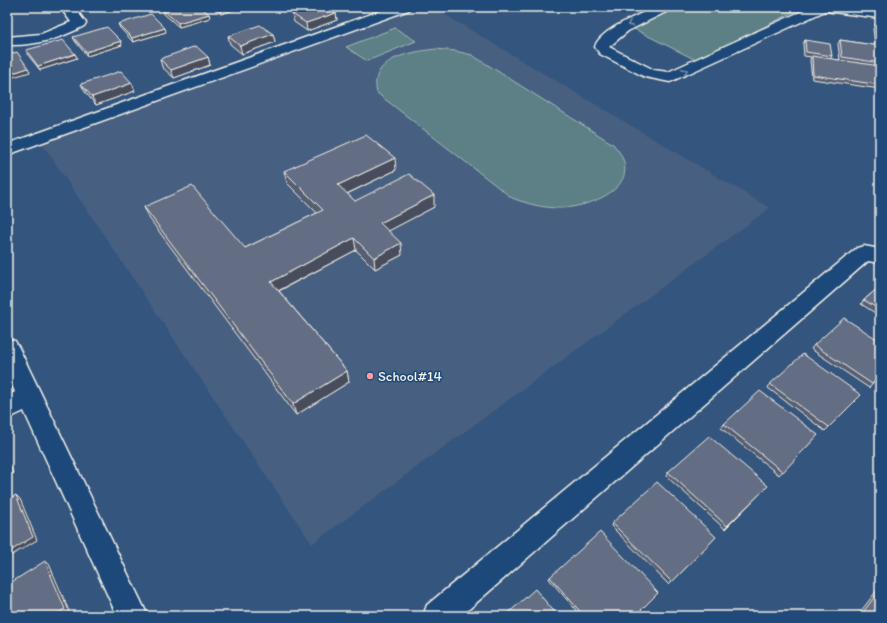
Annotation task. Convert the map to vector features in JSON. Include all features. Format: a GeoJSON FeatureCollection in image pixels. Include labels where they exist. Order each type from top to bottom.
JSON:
{"type":"FeatureCollection","features":[{"type":"Feature","properties":{"kind":"street"},"geometry":{"type":"LineString","coordinates":[[7,41],[24,42],[65,31],[79,23],[67,7]]}},
{"type":"Feature","properties":{"kind":"street"},"geometry":{"type":"LineString","coordinates":[[7,150],[404,7]]}},
{"type":"Feature","properties":{"kind":"street"},"geometry":{"type":"LineString","coordinates":[[665,7],[623,28],[603,43],[602,47],[605,51],[650,74],[670,77],[822,7]]}},
{"type":"Feature","properties":{"kind":"street"},"geometry":{"type":"LineString","coordinates":[[827,7],[880,14]]}},
{"type":"Feature","properties":{"kind":"street"},"geometry":{"type":"LineString","coordinates":[[438,616],[864,253],[880,256]]}},
{"type":"Feature","properties":{"kind":"street"},"geometry":{"type":"LineString","coordinates":[[7,348],[18,403],[133,616]]}},
{"type":"Feature","properties":{"kind":"shaded area","name":"School#14"},"geometry":{"type":"Polygon","coordinates":[[[424,7],[432,7],[770,208],[312,544],[41,142],[424,7]]]}},
{"type":"Feature","properties":{"kind":"green space"},"geometry":{"type":"Polygon","coordinates":[[[676,7],[789,7],[799,9],[698,61],[632,28],[676,7]]]}},
{"type":"Feature","properties":{"kind":"green space"},"geometry":{"type":"Polygon","coordinates":[[[395,28],[416,41],[367,61],[346,47],[395,28]]]}},
{"type":"Feature","properties":{"kind":"green space"},"geometry":{"type":"Polygon","coordinates":[[[436,49],[472,55],[613,144],[622,157],[625,169],[622,179],[616,188],[594,201],[582,205],[560,208],[530,204],[512,198],[377,93],[376,81],[379,72],[385,64],[404,55],[436,49]]]}},
{"type":"Feature","properties":{"kind":"building"},"geometry":{"type":"Polygon","coordinates":[[[174,7],[201,7],[209,14],[178,23],[163,10],[174,7]]]}},
{"type":"Feature","properties":{"kind":"building"},"geometry":{"type":"Polygon","coordinates":[[[217,7],[230,7],[220,10],[217,7]]]}},
{"type":"Feature","properties":{"kind":"building"},"geometry":{"type":"Polygon","coordinates":[[[313,7],[327,7],[336,13],[306,23],[292,14],[313,7]]]}},
{"type":"Feature","properties":{"kind":"building"},"geometry":{"type":"Polygon","coordinates":[[[151,14],[165,28],[132,38],[118,24],[151,14]]]}},
{"type":"Feature","properties":{"kind":"building"},"geometry":{"type":"Polygon","coordinates":[[[260,25],[273,34],[240,46],[228,36],[260,25]]]}},
{"type":"Feature","properties":{"kind":"building"},"geometry":{"type":"Polygon","coordinates":[[[875,25],[880,25],[880,40],[878,40],[875,25]]]}},
{"type":"Feature","properties":{"kind":"building"},"geometry":{"type":"Polygon","coordinates":[[[107,27],[121,41],[86,52],[73,37],[107,27]]]}},
{"type":"Feature","properties":{"kind":"building"},"geometry":{"type":"Polygon","coordinates":[[[63,40],[75,54],[38,66],[26,50],[63,40]]]}},
{"type":"Feature","properties":{"kind":"building"},"geometry":{"type":"Polygon","coordinates":[[[805,40],[830,44],[832,56],[806,52],[805,40]]]}},
{"type":"Feature","properties":{"kind":"building"},"geometry":{"type":"Polygon","coordinates":[[[840,40],[880,46],[880,63],[842,57],[840,40]]]}},
{"type":"Feature","properties":{"kind":"building"},"geometry":{"type":"Polygon","coordinates":[[[196,46],[208,57],[171,70],[160,59],[196,46]]]}},
{"type":"Feature","properties":{"kind":"building"},"geometry":{"type":"Polygon","coordinates":[[[17,52],[28,68],[7,75],[7,55],[17,52]]]}},
{"type":"Feature","properties":{"kind":"building"},"geometry":{"type":"Polygon","coordinates":[[[812,56],[880,66],[880,85],[813,75],[812,56]]]}},
{"type":"Feature","properties":{"kind":"building"},"geometry":{"type":"Polygon","coordinates":[[[121,71],[132,83],[92,97],[81,84],[121,71]]]}},
{"type":"Feature","properties":{"kind":"building"},"geometry":{"type":"Polygon","coordinates":[[[366,135],[395,158],[338,185],[355,201],[409,174],[434,195],[380,223],[401,243],[374,258],[354,238],[271,282],[347,371],[293,404],[144,207],[192,186],[245,248],[323,210],[284,171],[366,135]]]}},
{"type":"Feature","properties":{"kind":"building"},"geometry":{"type":"Polygon","coordinates":[[[880,286],[880,310],[864,300],[880,286]]]}},
{"type":"Feature","properties":{"kind":"building"},"geometry":{"type":"Polygon","coordinates":[[[844,318],[880,341],[880,376],[872,384],[814,345],[844,318]]]}},
{"type":"Feature","properties":{"kind":"building"},"geometry":{"type":"Polygon","coordinates":[[[803,354],[861,395],[829,427],[770,384],[803,354]]]}},
{"type":"Feature","properties":{"kind":"building"},"geometry":{"type":"Polygon","coordinates":[[[760,391],[818,435],[783,472],[724,424],[760,391]]]}},
{"type":"Feature","properties":{"kind":"building"},"geometry":{"type":"Polygon","coordinates":[[[709,436],[768,486],[727,526],[668,472],[709,436]]]}},
{"type":"Feature","properties":{"kind":"building"},"geometry":{"type":"Polygon","coordinates":[[[657,482],[716,537],[672,582],[612,523],[657,482]]]}},
{"type":"Feature","properties":{"kind":"building"},"geometry":{"type":"Polygon","coordinates":[[[16,495],[33,537],[7,553],[7,500],[16,495]]]}},
{"type":"Feature","properties":{"kind":"building"},"geometry":{"type":"Polygon","coordinates":[[[600,532],[658,593],[635,616],[584,616],[550,577],[600,532]]]}},
{"type":"Feature","properties":{"kind":"building"},"geometry":{"type":"Polygon","coordinates":[[[45,561],[65,609],[54,616],[7,616],[7,585],[45,561]]]}},
{"type":"Feature","properties":{"kind":"building"},"geometry":{"type":"Polygon","coordinates":[[[535,589],[558,616],[505,616],[535,589]]]}},
{"type":"Feature","properties":{"kind":"building"},"geometry":{"type":"Polygon","coordinates":[[[880,590],[880,616],[860,616],[880,590]]]}},
{"type":"Feature","properties":{"kind":"place","name":"School#14"},"geometry":{"type":"Point","coordinates":[370,376]}}]}
